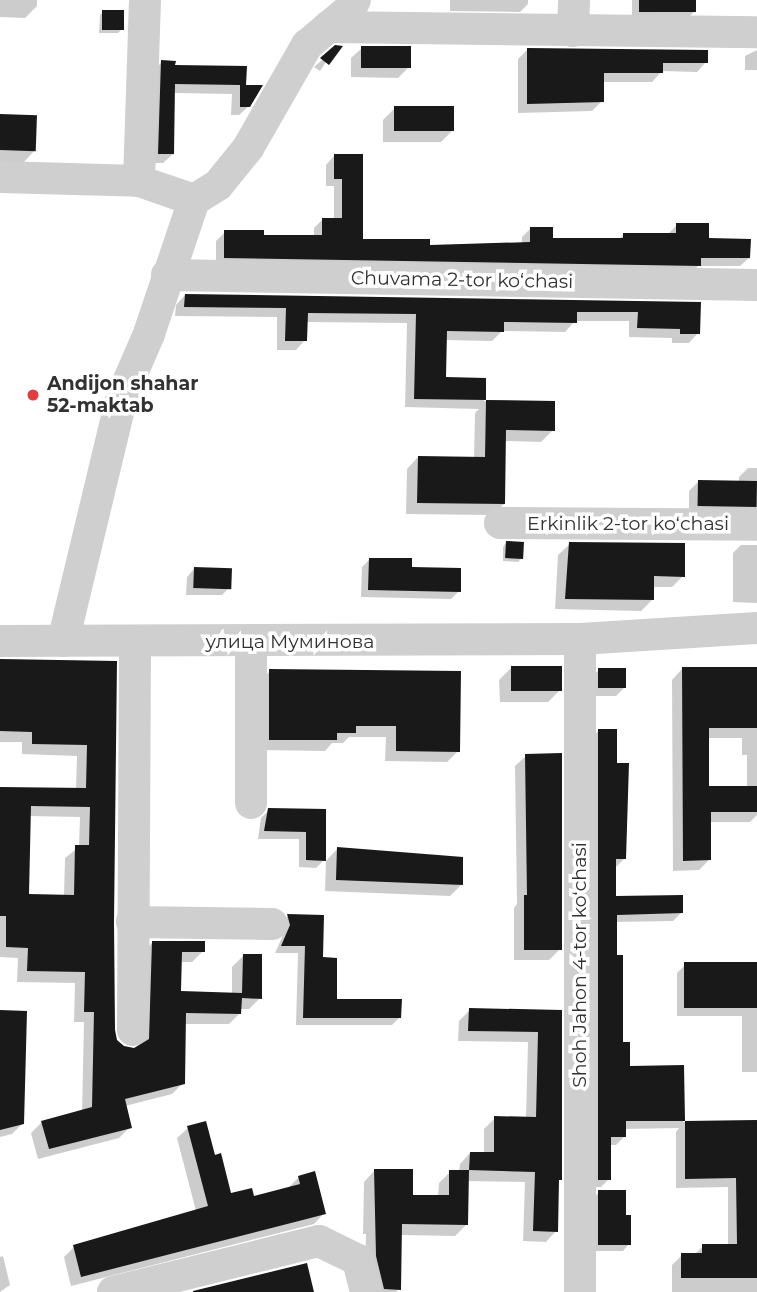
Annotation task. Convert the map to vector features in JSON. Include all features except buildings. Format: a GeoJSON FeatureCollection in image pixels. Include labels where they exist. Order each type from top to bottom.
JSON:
{"type":"FeatureCollection","features":[{"type":"Feature","properties":{"kind":"street"},"geometry":{"type":"LineString","coordinates":[[139,181],[145,0]]}},
{"type":"Feature","properties":{"kind":"street"},"geometry":{"type":"LineString","coordinates":[[63,641],[122,396],[149,334],[194,200],[218,185],[248,148],[307,46],[350,9],[355,0]]}},
{"type":"Feature","properties":{"kind":"street"},"geometry":{"type":"LineString","coordinates":[[573,0],[573,31]]}},
{"type":"Feature","properties":{"kind":"street"},"geometry":{"type":"LineString","coordinates":[[328,27],[757,32]]}},
{"type":"Feature","properties":{"kind":"street"},"geometry":{"type":"LineString","coordinates":[[0,177],[139,181],[194,200]]}},
{"type":"Feature","properties":{"kind":"street","name":"Chuvama 2-tor koʻchasi"},"geometry":{"type":"LineString","coordinates":[[167,275],[757,285]]}},
{"type":"Feature","properties":{"kind":"street","name":"Erkinlik 2-tor koʻchasi"},"geometry":{"type":"LineString","coordinates":[[500,523],[757,525]]}},
{"type":"Feature","properties":{"kind":"street","name":"улица Муминова"},"geometry":{"type":"LineString","coordinates":[[0,641],[251,643],[580,639],[757,628]]}},
{"type":"Feature","properties":{"kind":"street","name":"Shoh Jahon 4-tor koʻchasi"},"geometry":{"type":"LineString","coordinates":[[580,639],[580,1292]]}},
{"type":"Feature","properties":{"kind":"street"},"geometry":{"type":"LineString","coordinates":[[133,1030],[135,642]]}},
{"type":"Feature","properties":{"kind":"street"},"geometry":{"type":"LineString","coordinates":[[251,643],[251,803]]}},
{"type":"Feature","properties":{"kind":"street"},"geometry":{"type":"LineString","coordinates":[[132,922],[272,924]]}},
{"type":"Feature","properties":{"kind":"street"},"geometry":{"type":"LineString","coordinates":[[113,1292],[319,1241],[358,1260],[366,1292]]}},
{"type":"Feature","properties":{"kind":"place","name":"Andijon shahar 52-maktab"},"geometry":{"type":"Point","coordinates":[33,395]}}]}
